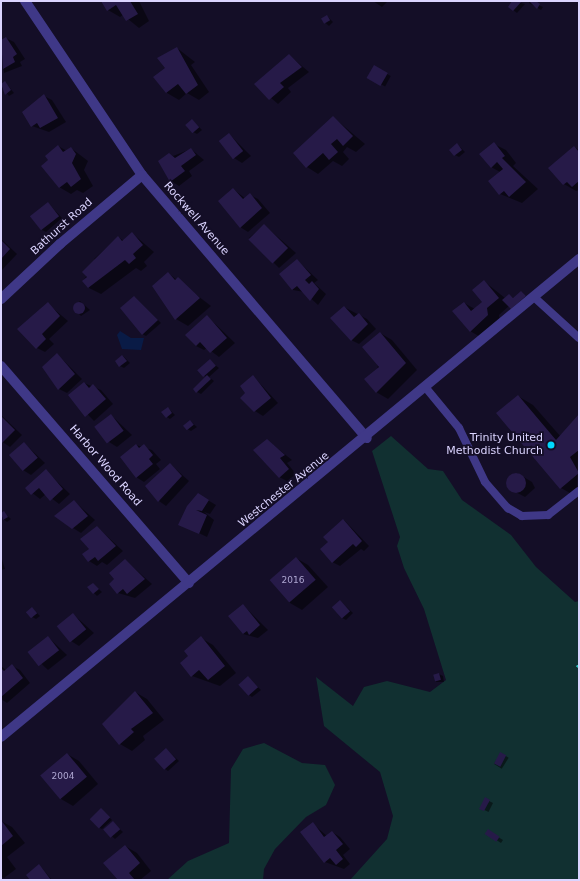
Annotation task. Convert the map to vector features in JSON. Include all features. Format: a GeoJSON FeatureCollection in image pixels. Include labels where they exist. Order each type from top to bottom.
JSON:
{"type":"FeatureCollection","features":[{"type":"Feature","properties":{"kind":"street","name":"Rockwell Avenue"},"geometry":{"type":"LineString","coordinates":[[25,1],[142,175],[367,438]]}},
{"type":"Feature","properties":{"kind":"street","name":"Bathurst Road"},"geometry":{"type":"LineString","coordinates":[[1,300],[60,244],[142,175]]}},
{"type":"Feature","properties":{"kind":"street","name":"Westchester Avenue"},"geometry":{"type":"LineString","coordinates":[[1,737],[367,438],[535,298],[579,259]]}},
{"type":"Feature","properties":{"kind":"street","name":"Harbor Wood Road"},"geometry":{"type":"LineString","coordinates":[[1,366],[190,583]]}},
{"type":"Feature","properties":{"kind":"lane"},"geometry":{"type":"LineString","coordinates":[[535,298],[579,338]]}},
{"type":"Feature","properties":{"kind":"lane"},"geometry":{"type":"LineString","coordinates":[[426,388],[458,428],[485,482],[508,508],[522,516],[548,515],[579,491]]}},
{"type":"Feature","properties":{"kind":"green space"},"geometry":{"type":"Polygon","coordinates":[[[391,436],[428,469],[443,471],[462,500],[511,535],[536,567],[575,602],[579,601],[579,880],[350,880],[387,839],[393,816],[380,772],[324,726],[316,677],[353,706],[364,687],[387,681],[430,692],[446,680],[424,609],[404,568],[397,546],[400,537],[372,451],[391,436]]]}},
{"type":"Feature","properties":{"kind":"green space"},"geometry":{"type":"Polygon","coordinates":[[[264,743],[302,763],[325,765],[335,785],[326,805],[306,817],[275,849],[264,869],[263,880],[167,880],[188,861],[229,843],[231,769],[243,749],[264,743]]]}},
{"type":"Feature","properties":{"kind":"water"},"geometry":{"type":"Polygon","coordinates":[[[120,331],[131,338],[144,338],[141,350],[122,349],[117,335],[120,331]]]}},
{"type":"Feature","properties":{"kind":"building"},"geometry":{"type":"Polygon","coordinates":[[[101,1],[130,1],[138,14],[126,21],[116,5],[107,11],[101,1]]]}},
{"type":"Feature","properties":{"kind":"building"},"geometry":{"type":"Polygon","coordinates":[[[512,1],[522,1],[513,11],[508,7],[512,1]]]}},
{"type":"Feature","properties":{"kind":"building"},"geometry":{"type":"Polygon","coordinates":[[[529,1],[536,1],[540,4],[537,9],[529,1]]]}},
{"type":"Feature","properties":{"kind":"building"},"geometry":{"type":"Polygon","coordinates":[[[327,15],[330,20],[324,24],[321,19],[327,15]]]}},
{"type":"Feature","properties":{"kind":"building"},"geometry":{"type":"Polygon","coordinates":[[[6,37],[17,54],[13,57],[15,62],[3,69],[1,40],[6,37]]]}},
{"type":"Feature","properties":{"kind":"building"},"geometry":{"type":"Polygon","coordinates":[[[177,47],[198,85],[186,94],[178,84],[166,93],[153,77],[165,68],[157,58],[177,47]]]}},
{"type":"Feature","properties":{"kind":"building"},"geometry":{"type":"Polygon","coordinates":[[[289,54],[302,67],[280,83],[284,87],[269,100],[254,84],[289,54]]]}},
{"type":"Feature","properties":{"kind":"building"},"geometry":{"type":"Polygon","coordinates":[[[374,65],[388,73],[380,86],[366,78],[374,65]]]}},
{"type":"Feature","properties":{"kind":"building"},"geometry":{"type":"Polygon","coordinates":[[[5,81],[11,90],[5,95],[1,84],[5,81]]]}},
{"type":"Feature","properties":{"kind":"building"},"geometry":{"type":"Polygon","coordinates":[[[44,94],[58,118],[40,128],[37,123],[31,127],[22,112],[44,94]]]}},
{"type":"Feature","properties":{"kind":"building"},"geometry":{"type":"Polygon","coordinates":[[[333,116],[353,136],[343,146],[337,139],[331,144],[338,152],[329,160],[323,153],[306,168],[293,153],[333,116]]]}},
{"type":"Feature","properties":{"kind":"building"},"geometry":{"type":"Polygon","coordinates":[[[192,119],[199,127],[192,133],[185,125],[192,119]]]}},
{"type":"Feature","properties":{"kind":"building"},"geometry":{"type":"Polygon","coordinates":[[[229,133],[243,151],[233,159],[219,141],[229,133]]]}},
{"type":"Feature","properties":{"kind":"building"},"geometry":{"type":"Polygon","coordinates":[[[494,142],[505,156],[502,158],[526,182],[509,197],[504,191],[499,195],[488,181],[503,169],[497,162],[491,168],[479,154],[494,142]]]}},
{"type":"Feature","properties":{"kind":"building"},"geometry":{"type":"Polygon","coordinates":[[[457,143],[462,150],[454,156],[449,150],[457,143]]]}},
{"type":"Feature","properties":{"kind":"building"},"geometry":{"type":"Polygon","coordinates":[[[58,145],[63,152],[71,147],[76,154],[72,163],[81,179],[71,187],[67,182],[59,188],[41,166],[48,160],[45,156],[58,145]]]}},
{"type":"Feature","properties":{"kind":"building"},"geometry":{"type":"Polygon","coordinates":[[[574,146],[579,152],[579,181],[572,187],[567,182],[563,185],[548,168],[574,146]]]}},
{"type":"Feature","properties":{"kind":"building"},"geometry":{"type":"Polygon","coordinates":[[[191,148],[196,155],[181,166],[185,171],[170,182],[158,161],[169,153],[175,158],[191,148]]]}},
{"type":"Feature","properties":{"kind":"building"},"geometry":{"type":"Polygon","coordinates":[[[233,188],[243,199],[250,193],[262,208],[240,228],[218,201],[233,188]]]}},
{"type":"Feature","properties":{"kind":"building"},"geometry":{"type":"Polygon","coordinates":[[[48,202],[59,216],[41,230],[30,216],[48,202]]]}},
{"type":"Feature","properties":{"kind":"building"},"geometry":{"type":"Polygon","coordinates":[[[264,224],[288,248],[272,264],[248,240],[264,224]]]}},
{"type":"Feature","properties":{"kind":"building"},"geometry":{"type":"Polygon","coordinates":[[[132,232],[143,245],[133,254],[136,258],[129,264],[125,260],[88,288],[82,281],[87,277],[82,272],[118,236],[122,241],[132,232]]]}},
{"type":"Feature","properties":{"kind":"building"},"geometry":{"type":"Polygon","coordinates":[[[1,240],[10,249],[1,259],[1,240]]]}},
{"type":"Feature","properties":{"kind":"building"},"geometry":{"type":"Polygon","coordinates":[[[297,259],[311,275],[305,280],[309,284],[312,281],[319,289],[310,301],[297,286],[292,290],[279,274],[297,259]]]}},
{"type":"Feature","properties":{"kind":"building"},"geometry":{"type":"Polygon","coordinates":[[[168,272],[175,280],[178,277],[200,298],[175,320],[152,286],[168,272]]]}},
{"type":"Feature","properties":{"kind":"building"},"geometry":{"type":"Polygon","coordinates":[[[484,280],[499,298],[487,308],[488,315],[470,332],[452,311],[464,302],[471,311],[482,302],[472,290],[484,280]]]}},
{"type":"Feature","properties":{"kind":"building"},"geometry":{"type":"Polygon","coordinates":[[[521,291],[526,296],[511,309],[502,300],[509,294],[513,298],[521,291]]]}},
{"type":"Feature","properties":{"kind":"building"},"geometry":{"type":"Polygon","coordinates":[[[134,296],[158,320],[142,335],[120,308],[134,296]]]}},
{"type":"Feature","properties":{"kind":"building"},"geometry":{"type":"Polygon","coordinates":[[[48,302],[60,316],[42,334],[46,339],[36,349],[17,329],[48,302]]]}},
{"type":"Feature","properties":{"kind":"building"},"geometry":{"type":"Polygon","coordinates":[[[77,302],[81,302],[85,308],[81,314],[77,314],[73,310],[73,306],[77,302]]]}},
{"type":"Feature","properties":{"kind":"building"},"geometry":{"type":"Polygon","coordinates":[[[344,306],[354,317],[359,313],[368,324],[351,341],[330,318],[344,306]]]}},
{"type":"Feature","properties":{"kind":"building"},"geometry":{"type":"Polygon","coordinates":[[[207,315],[227,338],[210,353],[200,342],[196,346],[185,335],[207,315]]]}},
{"type":"Feature","properties":{"kind":"building"},"geometry":{"type":"Polygon","coordinates":[[[380,332],[406,363],[376,393],[364,379],[379,367],[362,347],[380,332]]]}},
{"type":"Feature","properties":{"kind":"building"},"geometry":{"type":"Polygon","coordinates":[[[57,353],[75,374],[58,390],[42,367],[57,353]]]}},
{"type":"Feature","properties":{"kind":"building"},"geometry":{"type":"Polygon","coordinates":[[[122,355],[127,361],[119,367],[115,361],[122,355]]]}},
{"type":"Feature","properties":{"kind":"building"},"geometry":{"type":"Polygon","coordinates":[[[210,359],[216,366],[203,377],[197,370],[210,359]]]}},
{"type":"Feature","properties":{"kind":"building"},"geometry":{"type":"Polygon","coordinates":[[[207,375],[211,379],[196,393],[193,389],[207,375]]]}},
{"type":"Feature","properties":{"kind":"building"},"geometry":{"type":"Polygon","coordinates":[[[253,375],[271,398],[254,412],[240,398],[245,393],[240,386],[253,375]]]}},
{"type":"Feature","properties":{"kind":"building"},"geometry":{"type":"Polygon","coordinates":[[[84,382],[89,388],[93,384],[106,399],[85,417],[68,395],[84,382]]]}},
{"type":"Feature","properties":{"kind":"building","name":"Trinity United Methodist Church"},"geometry":{"type":"Polygon","coordinates":[[[518,395],[556,440],[579,414],[579,450],[570,457],[579,473],[560,489],[496,413],[518,395]]]}},
{"type":"Feature","properties":{"kind":"building"},"geometry":{"type":"Polygon","coordinates":[[[168,407],[172,413],[166,418],[161,412],[168,407]]]}},
{"type":"Feature","properties":{"kind":"building"},"geometry":{"type":"Polygon","coordinates":[[[111,414],[124,431],[107,443],[94,427],[111,414]]]}},
{"type":"Feature","properties":{"kind":"building"},"geometry":{"type":"Polygon","coordinates":[[[1,416],[15,430],[2,443],[1,443],[1,416]]]}},
{"type":"Feature","properties":{"kind":"building"},"geometry":{"type":"Polygon","coordinates":[[[190,420],[194,425],[187,430],[183,426],[190,420]]]}},
{"type":"Feature","properties":{"kind":"building"},"geometry":{"type":"Polygon","coordinates":[[[267,439],[285,455],[280,458],[289,469],[279,478],[253,450],[267,439]]]}},
{"type":"Feature","properties":{"kind":"building"},"geometry":{"type":"Polygon","coordinates":[[[24,442],[38,458],[23,471],[9,455],[24,442]]]}},
{"type":"Feature","properties":{"kind":"building"},"geometry":{"type":"Polygon","coordinates":[[[136,444],[139,448],[144,444],[153,455],[149,459],[153,464],[136,478],[120,457],[136,444]]]}},
{"type":"Feature","properties":{"kind":"building"},"geometry":{"type":"Polygon","coordinates":[[[170,463],[182,476],[158,502],[145,486],[170,463]]]}},
{"type":"Feature","properties":{"kind":"building"},"geometry":{"type":"Polygon","coordinates":[[[46,469],[63,489],[50,501],[39,488],[31,495],[25,488],[46,469]]]}},
{"type":"Feature","properties":{"kind":"building"},"geometry":{"type":"Polygon","coordinates":[[[512,473],[520,473],[526,479],[526,487],[520,493],[512,493],[506,487],[506,479],[512,473]]]}},
{"type":"Feature","properties":{"kind":"building"},"geometry":{"type":"Polygon","coordinates":[[[198,493],[209,500],[202,511],[196,510],[207,515],[199,534],[178,525],[187,506],[198,493]]]}},
{"type":"Feature","properties":{"kind":"building"},"geometry":{"type":"Polygon","coordinates":[[[74,500],[88,516],[72,529],[54,516],[74,500]]]}},
{"type":"Feature","properties":{"kind":"building"},"geometry":{"type":"Polygon","coordinates":[[[4,511],[8,517],[3,520],[1,513],[4,511]]]}},
{"type":"Feature","properties":{"kind":"building"},"geometry":{"type":"Polygon","coordinates":[[[343,519],[362,541],[356,547],[353,544],[332,563],[320,549],[328,542],[323,537],[343,519]]]}},
{"type":"Feature","properties":{"kind":"building"},"geometry":{"type":"Polygon","coordinates":[[[97,526],[116,546],[98,561],[95,557],[88,562],[82,554],[89,549],[80,539],[97,526]]]}},
{"type":"Feature","properties":{"kind":"building"},"geometry":{"type":"Polygon","coordinates":[[[296,557],[316,580],[289,603],[270,580],[296,557]]]}},
{"type":"Feature","properties":{"kind":"building"},"geometry":{"type":"Polygon","coordinates":[[[125,559],[145,579],[127,594],[123,589],[117,594],[109,584],[114,579],[109,573],[125,559]]]}},
{"type":"Feature","properties":{"kind":"building"},"geometry":{"type":"Polygon","coordinates":[[[93,583],[99,589],[93,594],[87,587],[93,583]]]}},
{"type":"Feature","properties":{"kind":"building"},"geometry":{"type":"Polygon","coordinates":[[[340,600],[350,611],[342,619],[332,607],[340,600]]]}},
{"type":"Feature","properties":{"kind":"building"},"geometry":{"type":"Polygon","coordinates":[[[243,604],[260,625],[249,635],[247,631],[243,634],[228,616],[243,604]]]}},
{"type":"Feature","properties":{"kind":"building"},"geometry":{"type":"Polygon","coordinates":[[[32,607],[37,613],[31,618],[26,612],[32,607]]]}},
{"type":"Feature","properties":{"kind":"building"},"geometry":{"type":"Polygon","coordinates":[[[73,613],[86,629],[70,643],[57,626],[73,613]]]}},
{"type":"Feature","properties":{"kind":"building"},"geometry":{"type":"Polygon","coordinates":[[[48,636],[59,650],[39,666],[28,652],[48,636]]]}},
{"type":"Feature","properties":{"kind":"building"},"geometry":{"type":"Polygon","coordinates":[[[201,636],[225,666],[208,680],[199,670],[191,677],[180,663],[188,656],[184,651],[201,636]]]}},
{"type":"Feature","properties":{"kind":"building"},"geometry":{"type":"Polygon","coordinates":[[[12,664],[23,678],[1,697],[1,668],[4,671],[12,664]]]}},
{"type":"Feature","properties":{"kind":"building"},"geometry":{"type":"Polygon","coordinates":[[[439,673],[441,680],[435,681],[433,675],[439,673]]]}},
{"type":"Feature","properties":{"kind":"building"},"geometry":{"type":"Polygon","coordinates":[[[248,676],[258,687],[248,696],[238,685],[248,676]]]}},
{"type":"Feature","properties":{"kind":"building"},"geometry":{"type":"Polygon","coordinates":[[[135,691],[153,713],[131,729],[134,732],[119,745],[102,724],[135,691]]]}},
{"type":"Feature","properties":{"kind":"building"},"geometry":{"type":"Polygon","coordinates":[[[166,748],[176,759],[164,770],[154,759],[166,748]]]}},
{"type":"Feature","properties":{"kind":"building"},"geometry":{"type":"Polygon","coordinates":[[[500,752],[506,755],[500,767],[494,764],[500,752]]]}},
{"type":"Feature","properties":{"kind":"building"},"geometry":{"type":"Polygon","coordinates":[[[67,753],[87,777],[60,799],[40,775],[67,753]]]}},
{"type":"Feature","properties":{"kind":"building"},"geometry":{"type":"Polygon","coordinates":[[[485,797],[490,800],[484,811],[479,809],[485,797]]]}},
{"type":"Feature","properties":{"kind":"building"},"geometry":{"type":"Polygon","coordinates":[[[101,808],[110,817],[99,829],[90,819],[101,808]]]}},
{"type":"Feature","properties":{"kind":"building"},"geometry":{"type":"Polygon","coordinates":[[[1,820],[13,836],[1,846],[1,820]]]}},
{"type":"Feature","properties":{"kind":"building"},"geometry":{"type":"Polygon","coordinates":[[[113,821],[120,829],[110,838],[103,830],[113,821]]]}},
{"type":"Feature","properties":{"kind":"building"},"geometry":{"type":"Polygon","coordinates":[[[313,822],[324,837],[332,831],[343,844],[336,850],[343,859],[336,865],[330,858],[324,863],[300,832],[313,822]]]}},
{"type":"Feature","properties":{"kind":"building"},"geometry":{"type":"Polygon","coordinates":[[[488,829],[500,837],[496,842],[485,834],[488,829]]]}},
{"type":"Feature","properties":{"kind":"building"},"geometry":{"type":"Polygon","coordinates":[[[125,845],[140,863],[129,873],[135,880],[118,880],[103,863],[125,845]]]}},
{"type":"Feature","properties":{"kind":"building"},"geometry":{"type":"Polygon","coordinates":[[[39,864],[51,880],[30,880],[26,875],[39,864]]]}},
{"type":"Feature","properties":{"kind":"place","name":"Trinity United Methodist Church"},"geometry":{"type":"Point","coordinates":[551,445]}}]}
